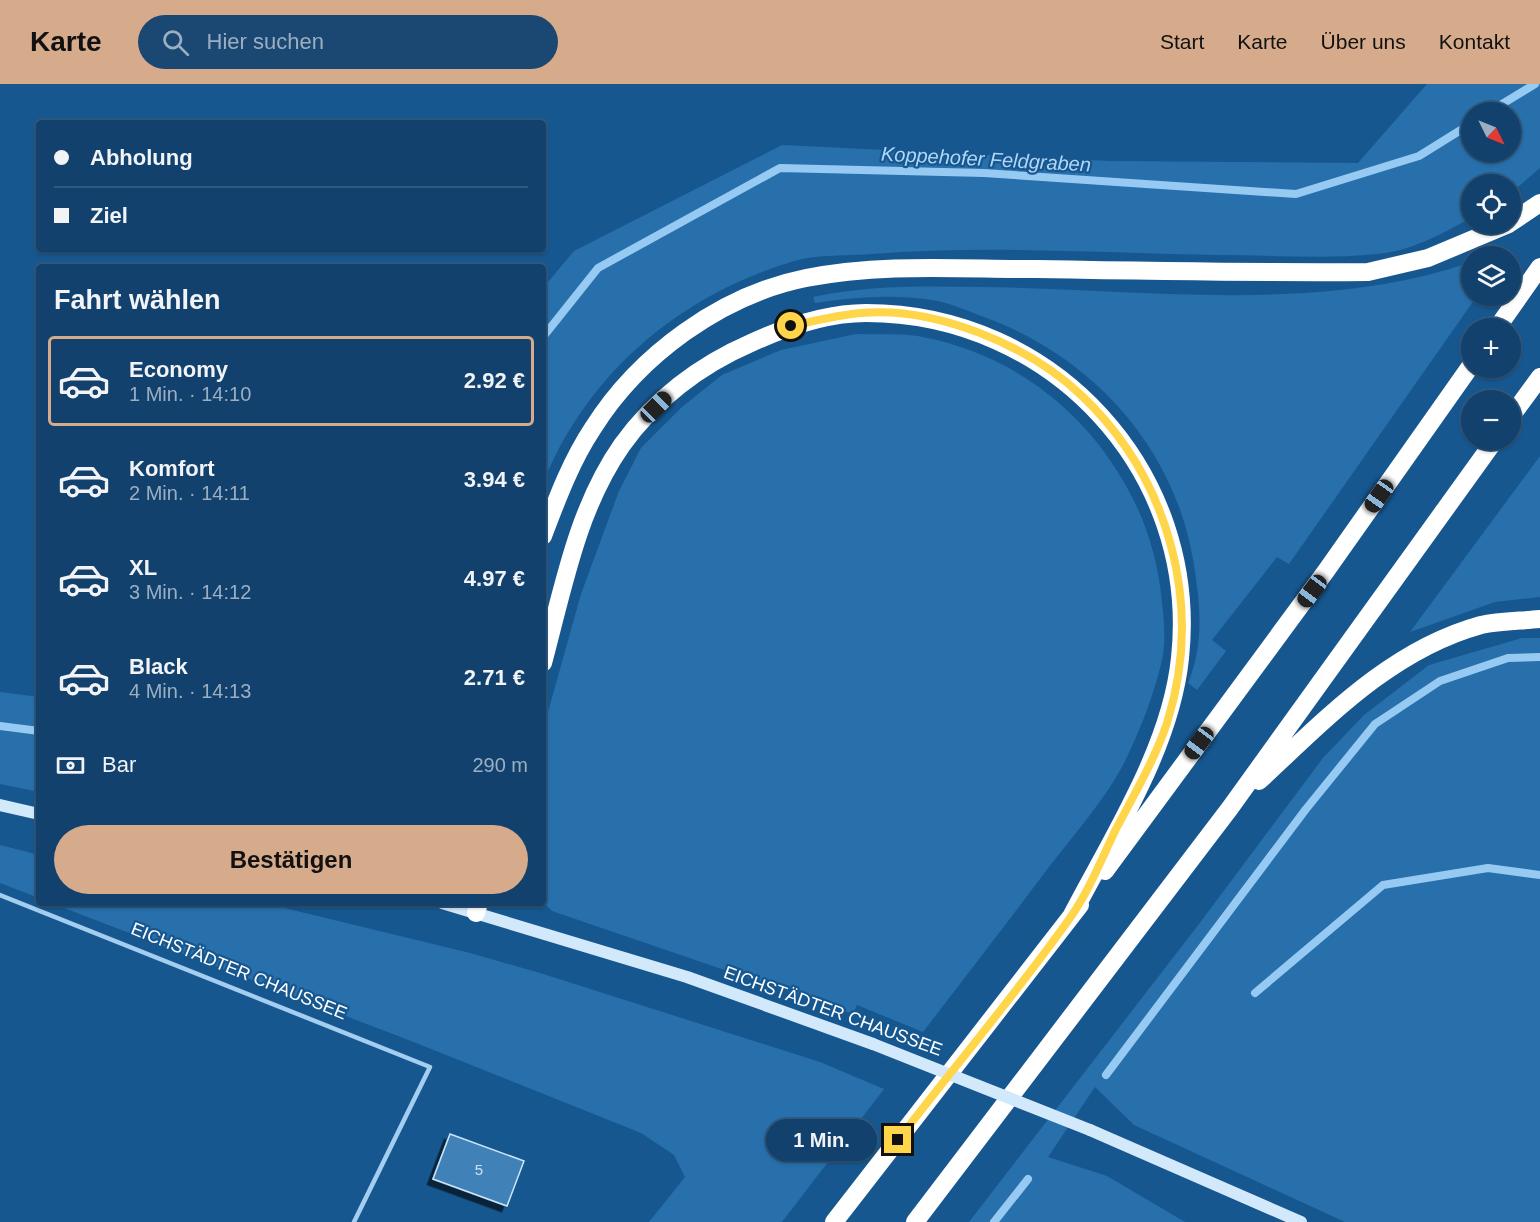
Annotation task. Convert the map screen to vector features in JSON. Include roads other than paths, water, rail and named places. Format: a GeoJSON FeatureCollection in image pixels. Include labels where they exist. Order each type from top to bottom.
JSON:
{"type":"FeatureCollection","features":[{"type":"Feature","properties":{"kind":"highway"},"geometry":{"type":"LineString","coordinates":[[1521,216],[1540,203]]}},
{"type":"Feature","properties":{"kind":"highway"},"geometry":{"type":"LineString","coordinates":[[546,528],[561,487],[592,429],[627,384],[649,361],[680,336],[727,308],[778,285],[839,273],[924,268],[1368,272],[1402,266],[1437,255],[1485,234]]}},
{"type":"Feature","properties":{"kind":"highway"},"geometry":{"type":"LineString","coordinates":[[1504,318],[1540,267]]}},
{"type":"Feature","properties":{"kind":"highway"},"geometry":{"type":"LineString","coordinates":[[546,652],[576,537],[606,471],[622,444],[643,420],[696,372],[731,351],[791,326],[863,313],[934,320],[999,341],[1050,369],[1103,417],[1128,448],[1144,474],[1161,512],[1172,542],[1179,584],[1182,622],[1180,661],[1166,723],[1135,792],[1072,915]]}},
{"type":"Feature","properties":{"kind":"highway"},"geometry":{"type":"LineString","coordinates":[[1521,403],[1540,377]]}},
{"type":"Feature","properties":{"kind":"highway"},"geometry":{"type":"LineString","coordinates":[[834,1222],[1072,915],[1326,572],[1462,378]]}},
{"type":"Feature","properties":{"kind":"highway"},"geometry":{"type":"LineString","coordinates":[[915,1222],[1230,808],[1488,450]]}},
{"type":"Feature","properties":{"kind":"highway"},"geometry":{"type":"LineString","coordinates":[[1230,808],[1378,675],[1427,646],[1482,625],[1540,619]]}},
{"type":"Feature","properties":{"kind":"main road"},"geometry":{"type":"LineString","coordinates":[[0,806],[36,813]]}},
{"type":"Feature","properties":{"kind":"main road","name":"EICHSTÄDTER CHAUSSEE"},"geometry":{"type":"LineString","coordinates":[[478,908],[687,977],[873,1044],[1090,1130],[1301,1222]]}},
{"type":"Feature","properties":{"kind":"lane","name":"EICHSTÄDTER CHAUSSEE"},"geometry":{"type":"LineString","coordinates":[[0,895],[430,1067],[354,1222]]}},
{"type":"Feature","properties":{"kind":"waterway","name":"Koppehofer Feldgraben"},"geometry":{"type":"LineString","coordinates":[[1505,102],[1535,84]]}},
{"type":"Feature","properties":{"kind":"waterway","name":"Koppehofer Feldgraben"},"geometry":{"type":"LineString","coordinates":[[546,333],[598,268],[780,168],[984,173],[1296,194],[1419,156],[1461,130]]}},
{"type":"Feature","properties":{"kind":"waterway"},"geometry":{"type":"LineString","coordinates":[[1106,1075],[1306,809],[1375,724],[1440,681],[1508,658],[1540,657]]}},
{"type":"Feature","properties":{"kind":"waterway","name":"Koppehofer Feldgraben"},"geometry":{"type":"LineString","coordinates":[[0,726],[36,731]]}},
{"type":"Feature","properties":{"kind":"waterway"},"geometry":{"type":"LineString","coordinates":[[1255,993],[1383,885],[1488,868],[1540,875]]}},
{"type":"Feature","properties":{"kind":"waterway"},"geometry":{"type":"LineString","coordinates":[[994,1222],[1028,1179]]}}]}
